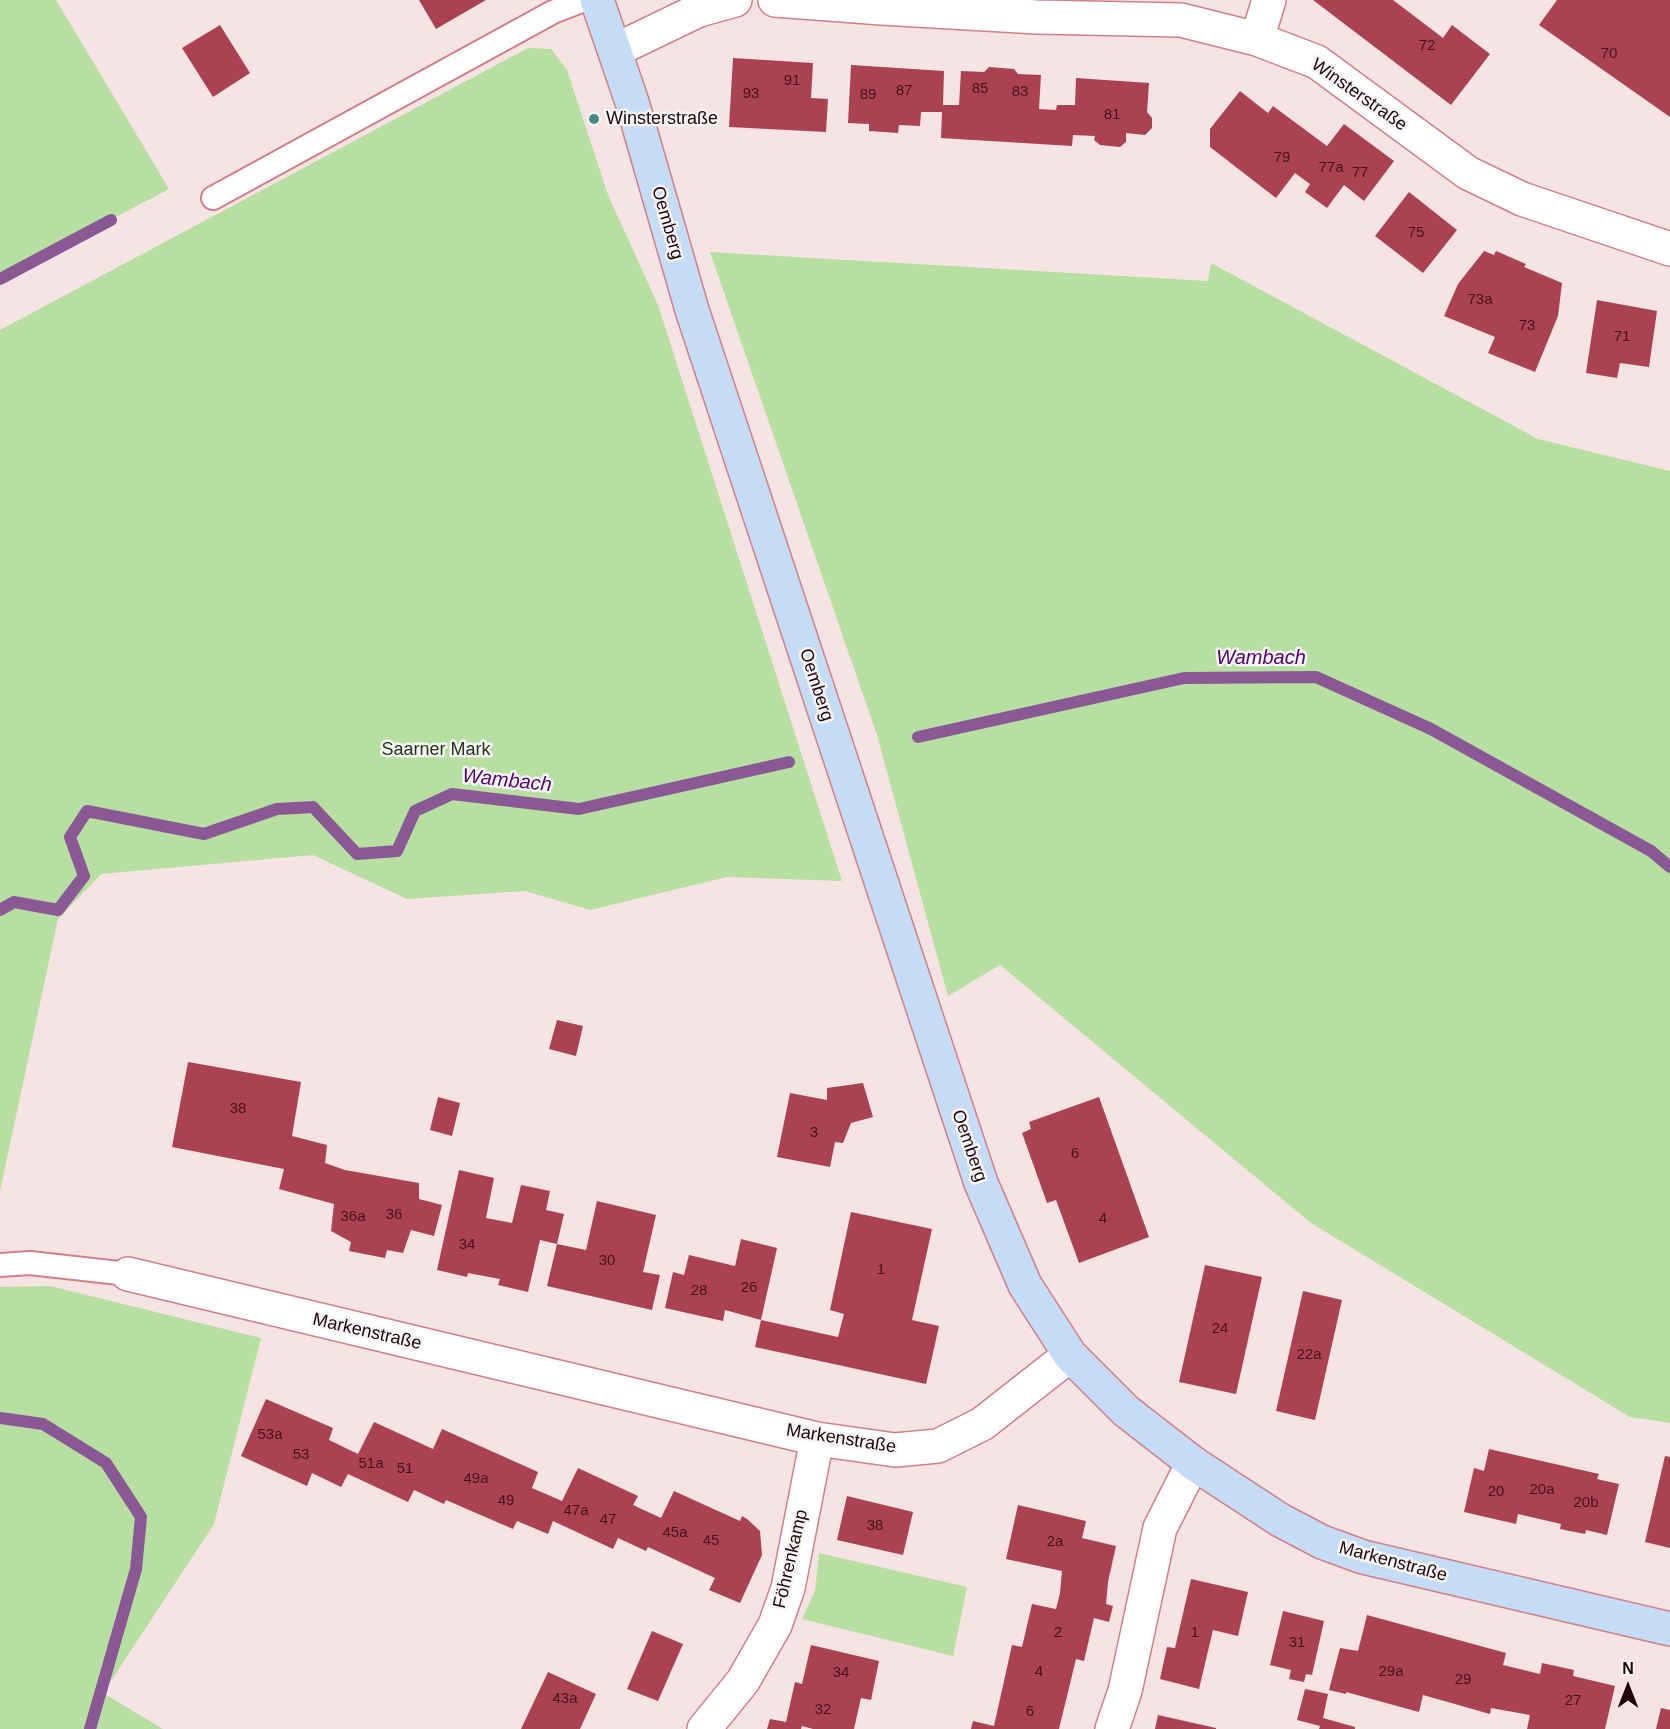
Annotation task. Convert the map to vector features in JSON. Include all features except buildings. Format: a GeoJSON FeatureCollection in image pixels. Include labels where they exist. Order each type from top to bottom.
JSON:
{"type":"FeatureCollection","features":[{"type":"Feature","properties":{"kind":"street","name":"Oemberg"},"geometry":{"type":"LineString","coordinates":[[597,0],[616,50],[692,310],[981,1184],[1025,1285],[1070,1356]]}},
{"type":"Feature","properties":{"kind":"street"},"geometry":{"type":"LineString","coordinates":[[616,50],[699,10],[735,0]]}},
{"type":"Feature","properties":{"kind":"street","name":"Winsterstraße"},"geometry":{"type":"LineString","coordinates":[[776,0],[882,4],[1037,16],[1181,20],[1257,39],[1317,62],[1468,173],[1522,199],[1670,249]]}},
{"type":"Feature","properties":{"kind":"street"},"geometry":{"type":"LineString","coordinates":[[1257,39],[1269,0]]}},
{"type":"Feature","properties":{"kind":"street","name":"Markenstraße"},"geometry":{"type":"LineString","coordinates":[[128,1274],[817,1439],[895,1450],[938,1446],[982,1424],[1070,1356],[1126,1411],[1193,1463],[1280,1520],[1322,1542],[1363,1557],[1670,1629]]}},
{"type":"Feature","properties":{"kind":"street","name":"Föhrenkamp"},"geometry":{"type":"LineString","coordinates":[[705,1729],[743,1681],[775,1625],[788,1588],[817,1439]]}},
{"type":"Feature","properties":{"kind":"street"},"geometry":{"type":"LineString","coordinates":[[1112,1729],[1125,1691],[1160,1528],[1193,1463]]}},
{"type":"Feature","properties":{"kind":"lane"},"geometry":{"type":"LineString","coordinates":[[213,198],[553,12],[584,0]]}},
{"type":"Feature","properties":{"kind":"lane","name":"Markenstraße"},"geometry":{"type":"LineString","coordinates":[[0,1264],[30,1263],[128,1274]]}},
{"type":"Feature","properties":{"kind":"green space"},"geometry":{"type":"Polygon","coordinates":[[[0,0],[56,0],[169,189],[0,278],[0,0]]]}},
{"type":"Feature","properties":{"kind":"green space","name":"Saarner Mark"},"geometry":{"type":"Polygon","coordinates":[[[528,48],[551,49],[567,70],[608,195],[658,305],[842,881],[727,877],[590,910],[525,891],[407,899],[313,855],[101,874],[58,919],[0,1191],[0,330],[528,48]]]}},
{"type":"Feature","properties":{"kind":"green space"},"geometry":{"type":"Polygon","coordinates":[[[710,252],[1208,281],[1211,263],[1538,439],[1670,471],[1670,1423],[1630,1417],[1311,1223],[1000,965],[948,996],[877,735],[710,252]]]}},
{"type":"Feature","properties":{"kind":"green space"},"geometry":{"type":"Polygon","coordinates":[[[50,1286],[261,1338],[214,1524],[103,1693],[163,1729],[0,1729],[0,1287],[50,1286]]]}},
{"type":"Feature","properties":{"kind":"green space"},"geometry":{"type":"Polygon","coordinates":[[[819,1553],[967,1587],[953,1656],[802,1619],[815,1591],[819,1553]]]}},
{"type":"Feature","properties":{"kind":"waterway"},"geometry":{"type":"LineString","coordinates":[[0,279],[111,220]]}},
{"type":"Feature","properties":{"kind":"waterway","name":"Wambach"},"geometry":{"type":"LineString","coordinates":[[918,737],[1184,678],[1316,677],[1431,729],[1651,851],[1670,867]]}},
{"type":"Feature","properties":{"kind":"waterway","name":"Wambach"},"geometry":{"type":"LineString","coordinates":[[0,910],[14,902],[58,910],[84,876],[70,837],[87,811],[204,834],[277,809],[313,807],[357,854],[397,851],[415,811],[452,794],[579,809],[789,762]]}},
{"type":"Feature","properties":{"kind":"waterway"},"geometry":{"type":"LineString","coordinates":[[0,1418],[43,1424],[106,1463],[141,1517],[136,1569],[90,1729]]}},
{"type":"Feature","properties":{"kind":"place","name":"Winsterstraße"},"geometry":{"type":"Point","coordinates":[594,119]}}]}
